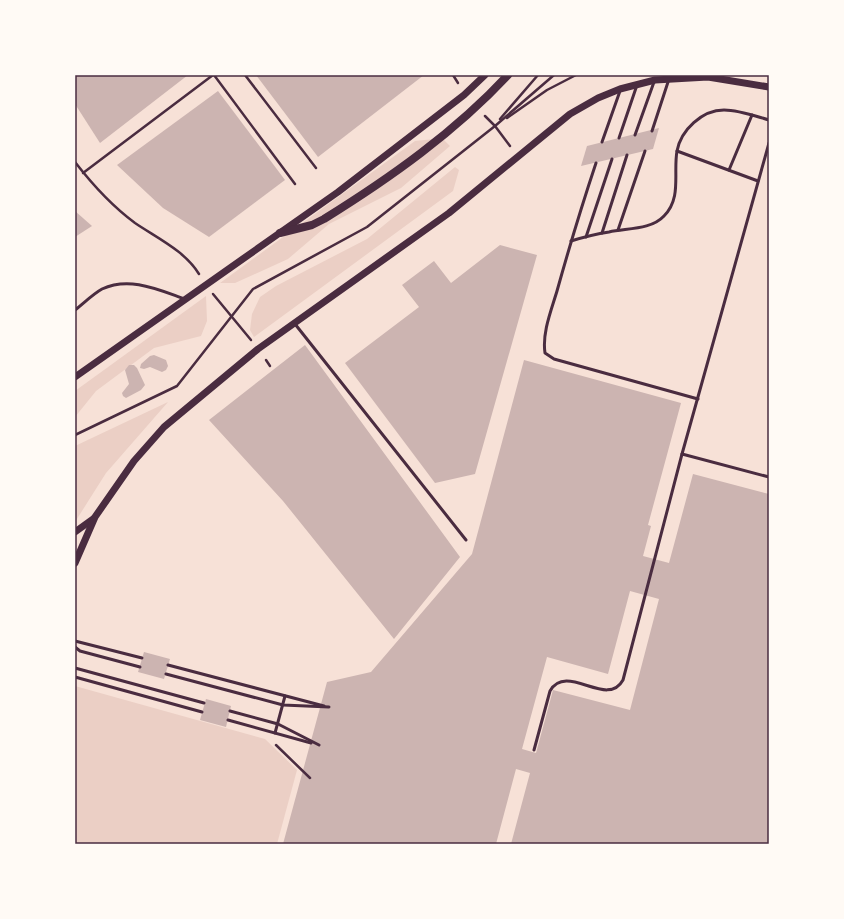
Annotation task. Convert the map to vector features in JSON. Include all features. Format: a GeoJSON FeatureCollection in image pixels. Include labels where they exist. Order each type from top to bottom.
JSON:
{"type":"FeatureCollection","features":[{"type":"Feature","properties":{"kind":"main road"},"geometry":{"type":"LineString","coordinates":[[280,234],[324,219],[413,160],[484,101],[508,75]]}},
{"type":"Feature","properties":{"kind":"street"},"geometry":{"type":"LineString","coordinates":[[75,377],[338,192],[458,100],[485,75]]}},
{"type":"Feature","properties":{"kind":"street"},"geometry":{"type":"LineString","coordinates":[[75,562],[95,517],[134,461],[164,427],[258,349],[449,213],[570,114],[598,98],[620,89],[655,80],[708,77],[769,87]]}},
{"type":"Feature","properties":{"kind":"street"},"geometry":{"type":"LineString","coordinates":[[75,532],[95,517]]}},
{"type":"Feature","properties":{"kind":"lane"},"geometry":{"type":"LineString","coordinates":[[652,131],[670,78]]}},
{"type":"Feature","properties":{"kind":"lane"},"geometry":{"type":"LineString","coordinates":[[636,135],[655,80]]}},
{"type":"Feature","properties":{"kind":"lane"},"geometry":{"type":"LineString","coordinates":[[619,138],[637,85]]}},
{"type":"Feature","properties":{"kind":"lane"},"geometry":{"type":"LineString","coordinates":[[602,142],[620,89]]}},
{"type":"Feature","properties":{"kind":"lane"},"geometry":{"type":"LineString","coordinates":[[571,241],[602,233],[647,226],[665,215],[674,199],[677,151],[683,135],[693,123],[707,114],[723,110],[752,115],[769,120]]}},
{"type":"Feature","properties":{"kind":"lane"},"geometry":{"type":"LineString","coordinates":[[729,170],[752,115]]}},
{"type":"Feature","properties":{"kind":"lane"},"geometry":{"type":"LineString","coordinates":[[534,750],[550,691],[554,685],[560,681],[567,681],[606,690],[614,690],[623,680],[682,454],[769,143]]}},
{"type":"Feature","properties":{"kind":"lane"},"geometry":{"type":"LineString","coordinates":[[618,230],[645,151]]}},
{"type":"Feature","properties":{"kind":"lane"},"geometry":{"type":"LineString","coordinates":[[677,151],[758,182]]}},
{"type":"Feature","properties":{"kind":"lane"},"geometry":{"type":"LineString","coordinates":[[602,233],[627,155]]}},
{"type":"Feature","properties":{"kind":"lane"},"geometry":{"type":"LineString","coordinates":[[586,237],[612,159]]}},
{"type":"Feature","properties":{"kind":"lane"},"geometry":{"type":"LineString","coordinates":[[596,163],[571,241],[543,343],[545,354],[554,359],[698,398]]}},
{"type":"Feature","properties":{"kind":"lane"},"geometry":{"type":"LineString","coordinates":[[75,310],[101,290],[118,283],[134,283],[185,299]]}},
{"type":"Feature","properties":{"kind":"lane"},"geometry":{"type":"LineString","coordinates":[[294,323],[466,540]]}},
{"type":"Feature","properties":{"kind":"lane"},"geometry":{"type":"LineString","coordinates":[[682,454],[769,477]]}},
{"type":"Feature","properties":{"kind":"lane"},"geometry":{"type":"LineString","coordinates":[[75,641],[142,658]]}},
{"type":"Feature","properties":{"kind":"lane"},"geometry":{"type":"LineString","coordinates":[[75,647],[85,652],[140,667]]}},
{"type":"Feature","properties":{"kind":"lane"},"geometry":{"type":"LineString","coordinates":[[166,674],[283,706],[329,707],[168,665]]}},
{"type":"Feature","properties":{"kind":"lane"},"geometry":{"type":"LineString","coordinates":[[75,668],[204,704]]}},
{"type":"Feature","properties":{"kind":"lane"},"geometry":{"type":"LineString","coordinates":[[75,677],[202,712]]}},
{"type":"Feature","properties":{"kind":"lane"},"geometry":{"type":"LineString","coordinates":[[275,733],[285,696]]}},
{"type":"Feature","properties":{"kind":"lane"},"geometry":{"type":"LineString","coordinates":[[228,720],[319,745],[278,724],[230,711]]}},
{"type":"Feature","properties":{"kind":"path"},"geometry":{"type":"LineString","coordinates":[[84,173],[213,75],[295,184]]}},
{"type":"Feature","properties":{"kind":"path"},"geometry":{"type":"LineString","coordinates":[[245,75],[316,168]]}},
{"type":"Feature","properties":{"kind":"path"},"geometry":{"type":"LineString","coordinates":[[495,126],[538,75]]}},
{"type":"Feature","properties":{"kind":"path"},"geometry":{"type":"LineString","coordinates":[[75,434],[177,386],[252,289],[368,227],[495,126],[554,75]]}},
{"type":"Feature","properties":{"kind":"path"},"geometry":{"type":"LineString","coordinates":[[507,116],[547,90],[576,75]]}},
{"type":"Feature","properties":{"kind":"path"},"geometry":{"type":"LineString","coordinates":[[75,162],[109,201],[134,222],[192,262],[206,286],[232,315],[270,366]]}},
{"type":"Feature","properties":{"kind":"path"},"geometry":{"type":"LineString","coordinates":[[272,742],[310,778]]}},
{"type":"Feature","properties":{"kind":"shaded area"},"geometry":{"type":"Polygon","coordinates":[[[434,139],[444,140],[450,146],[401,188],[329,224],[288,259],[235,283],[220,283],[415,141],[434,139]]]}},
{"type":"Feature","properties":{"kind":"shaded area"},"geometry":{"type":"Polygon","coordinates":[[[455,167],[459,170],[453,191],[254,337],[250,330],[252,314],[260,297],[276,286],[367,239],[455,167]]]}},
{"type":"Feature","properties":{"kind":"shaded area"},"geometry":{"type":"Polygon","coordinates":[[[206,296],[207,321],[201,336],[154,348],[96,391],[75,417],[75,391],[206,296]]]}},
{"type":"Feature","properties":{"kind":"shaded area"},"geometry":{"type":"Polygon","coordinates":[[[168,402],[106,473],[75,522],[75,446],[168,402]]]}},
{"type":"Feature","properties":{"kind":"shaded area"},"geometry":{"type":"Polygon","coordinates":[[[75,686],[265,739],[297,770],[277,844],[75,844],[75,686]]]}},
{"type":"Feature","properties":{"kind":"building"},"geometry":{"type":"Polygon","coordinates":[[[75,75],[188,75],[100,143],[75,104],[75,75]]]}},
{"type":"Feature","properties":{"kind":"building"},"geometry":{"type":"Polygon","coordinates":[[[256,75],[424,75],[318,157],[256,75]]]}},
{"type":"Feature","properties":{"kind":"building"},"geometry":{"type":"Polygon","coordinates":[[[218,91],[285,180],[209,237],[163,208],[117,165],[218,91]]]}},
{"type":"Feature","properties":{"kind":"building"},"geometry":{"type":"Polygon","coordinates":[[[659,128],[653,149],[581,166],[587,146],[659,128]]]}},
{"type":"Feature","properties":{"kind":"building"},"geometry":{"type":"Polygon","coordinates":[[[75,211],[92,226],[75,237],[75,211]]]}},
{"type":"Feature","properties":{"kind":"building"},"geometry":{"type":"Polygon","coordinates":[[[500,245],[537,255],[475,474],[435,483],[345,363],[419,307],[402,285],[434,261],[451,283],[500,245]]]}},
{"type":"Feature","properties":{"kind":"building"},"geometry":{"type":"Polygon","coordinates":[[[305,345],[460,557],[394,639],[283,501],[209,420],[305,345]]]}},
{"type":"Feature","properties":{"kind":"building"},"geometry":{"type":"Polygon","coordinates":[[[154,355],[166,360],[168,366],[166,370],[162,372],[150,367],[144,369],[140,368],[141,364],[150,356],[154,355]]]}},
{"type":"Feature","properties":{"kind":"building"},"geometry":{"type":"Polygon","coordinates":[[[524,360],[681,403],[648,525],[651,526],[643,556],[669,563],[693,474],[769,494],[769,844],[511,844],[530,773],[516,769],[496,844],[283,844],[327,682],[371,672],[472,554],[524,360]],[[630,591],[608,674],[547,657],[522,749],[536,753],[553,690],[630,710],[659,599],[630,591]]]}},
{"type":"Feature","properties":{"kind":"building"},"geometry":{"type":"Polygon","coordinates":[[[129,365],[134,365],[137,368],[145,385],[141,390],[126,398],[122,393],[129,384],[125,370],[129,365]]]}},
{"type":"Feature","properties":{"kind":"building"},"geometry":{"type":"Polygon","coordinates":[[[144,652],[170,659],[164,679],[138,672],[144,652]]]}},
{"type":"Feature","properties":{"kind":"building"},"geometry":{"type":"Polygon","coordinates":[[[206,699],[231,706],[226,727],[200,720],[206,699]]]}}]}
